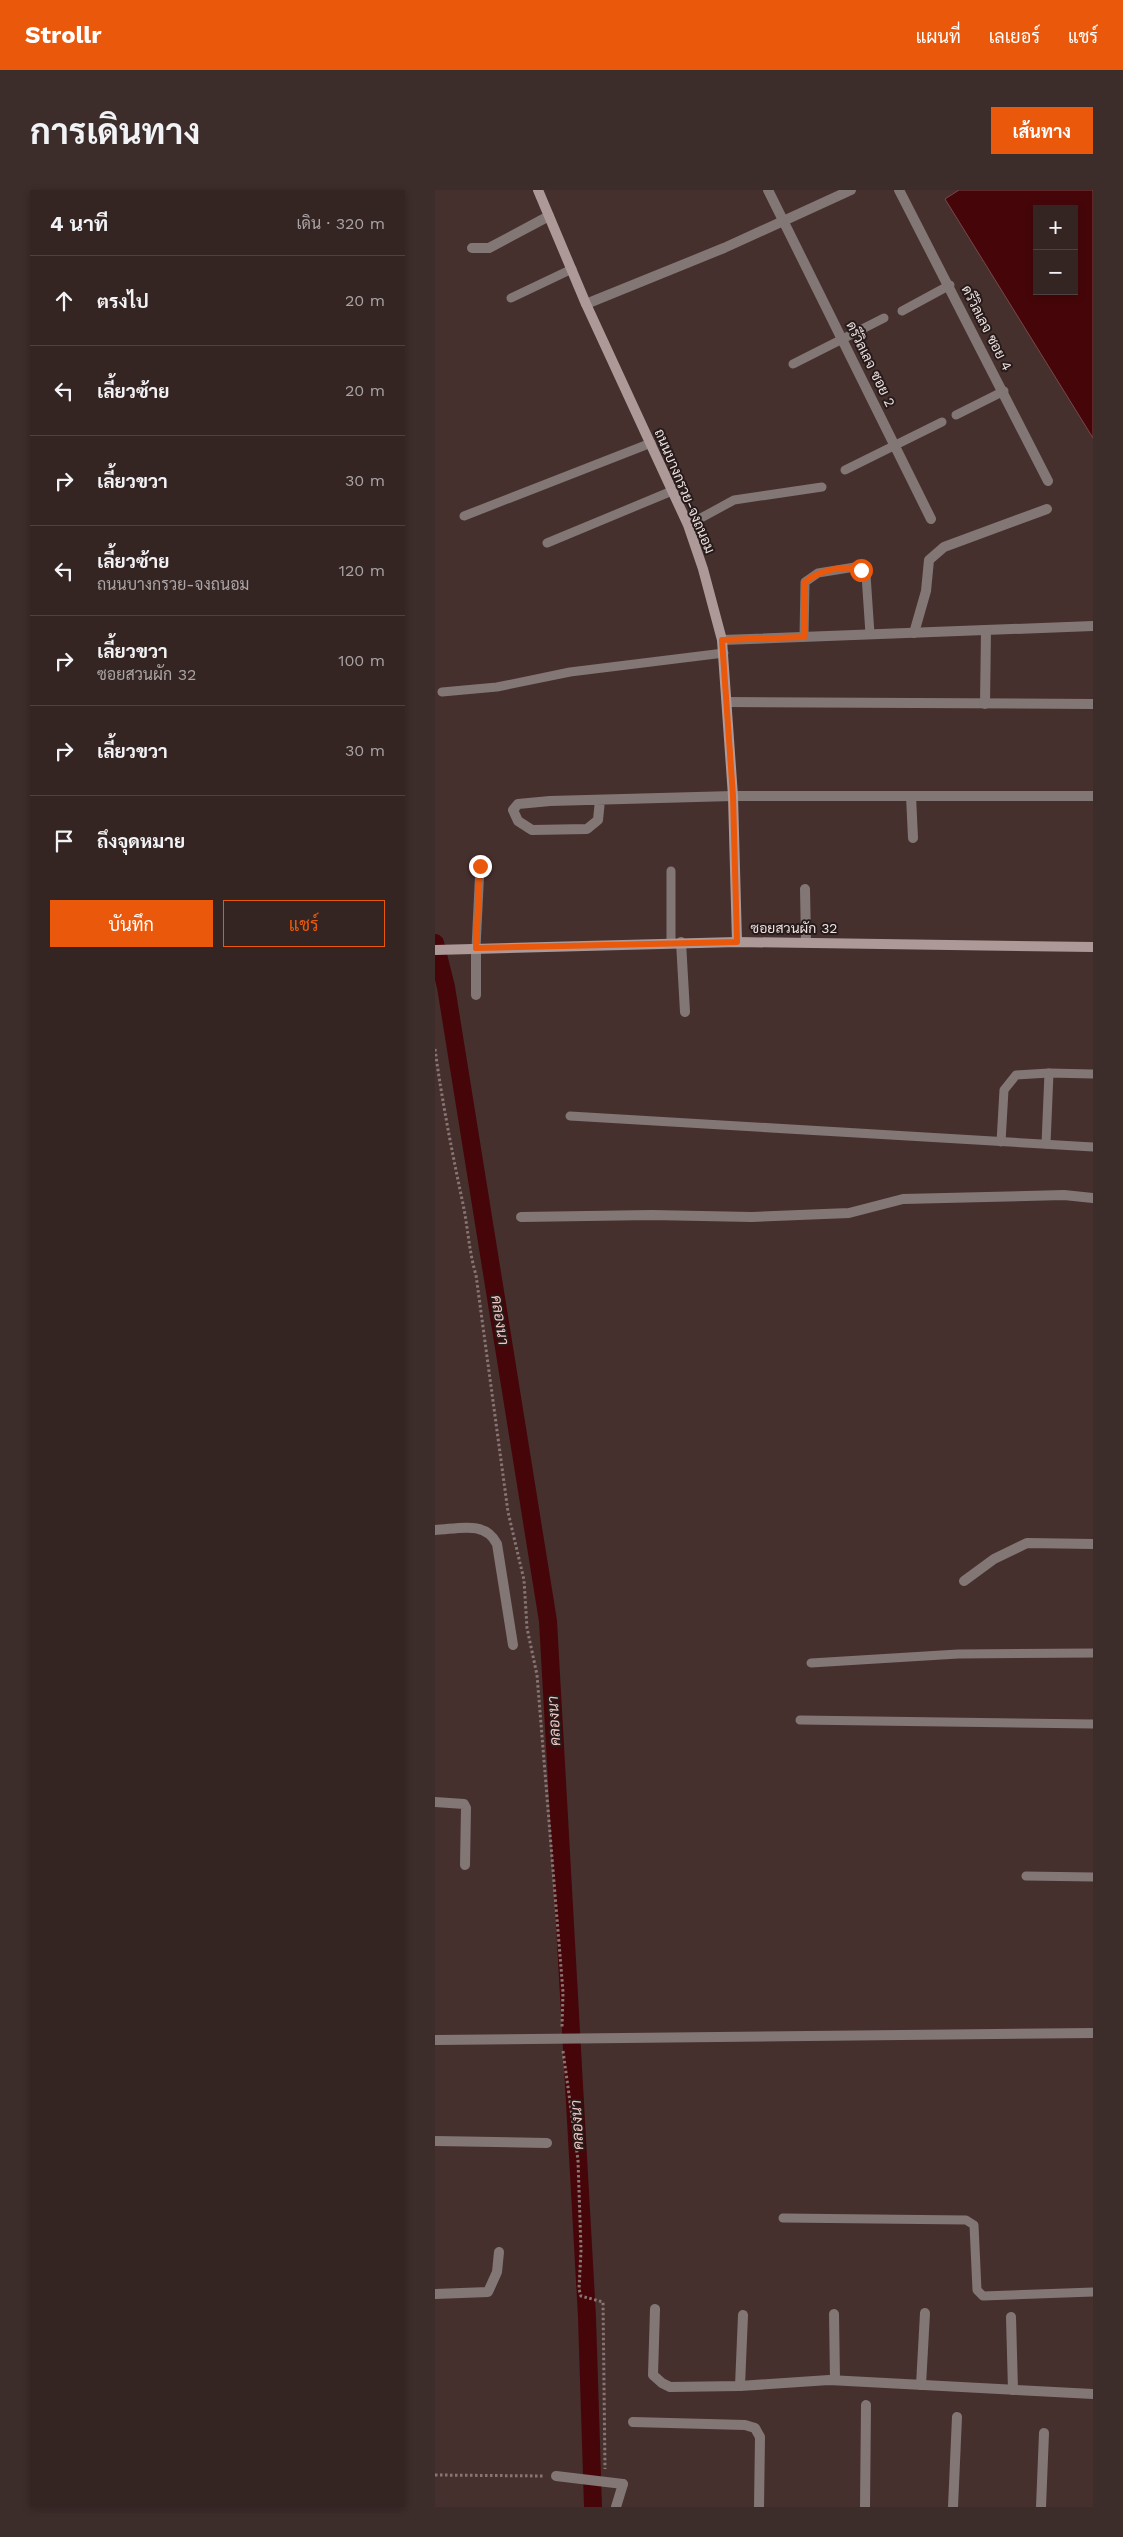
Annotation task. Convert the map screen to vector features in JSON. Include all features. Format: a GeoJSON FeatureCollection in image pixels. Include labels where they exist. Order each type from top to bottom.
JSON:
{"type":"FeatureCollection","features":[{"type":"Feature","properties":{"kind":"street","name":"ถนนบางกรวย-จงถนอม"},"geometry":{"type":"LineString","coordinates":[[538,190],[586,304],[688,525],[703,569],[722,640],[733,796],[737,942]]}},
{"type":"Feature","properties":{"kind":"street","name":"ดรีวิลเลจ ซอย 2"},"geometry":{"type":"LineString","coordinates":[[768,190],[843,338],[931,519]]}},
{"type":"Feature","properties":{"kind":"street"},"geometry":{"type":"LineString","coordinates":[[586,304],[784,222],[851,190]]}},
{"type":"Feature","properties":{"kind":"street","name":"ดรีวิลเลจ ซอย 4"},"geometry":{"type":"LineString","coordinates":[[899,190],[950,285],[1049,481]]}},
{"type":"Feature","properties":{"kind":"street"},"geometry":{"type":"LineString","coordinates":[[472,248],[489,248],[549,216]]}},
{"type":"Feature","properties":{"kind":"street"},"geometry":{"type":"LineString","coordinates":[[913,633],[926,590],[929,560],[934,553],[944,547],[1047,510]]}},
{"type":"Feature","properties":{"kind":"street"},"geometry":{"type":"LineString","coordinates":[[722,640],[1093,626]]}},
{"type":"Feature","properties":{"kind":"street"},"geometry":{"type":"LineString","coordinates":[[985,704],[987,630]]}},
{"type":"Feature","properties":{"kind":"street"},"geometry":{"type":"LineString","coordinates":[[727,702],[1093,704]]}},
{"type":"Feature","properties":{"kind":"street"},"geometry":{"type":"LineString","coordinates":[[600,800],[598,820],[587,829],[532,830],[518,821],[513,810],[518,804],[600,800],[733,796],[1093,796]]}},
{"type":"Feature","properties":{"kind":"street"},"geometry":{"type":"LineString","coordinates":[[911,796],[913,838]]}},
{"type":"Feature","properties":{"kind":"street"},"geometry":{"type":"LineString","coordinates":[[805,889],[806,942]]}},
{"type":"Feature","properties":{"kind":"street"},"geometry":{"type":"LineString","coordinates":[[676,942],[685,1012]]}},
{"type":"Feature","properties":{"kind":"street","name":"ซอยสวนผัก 32"},"geometry":{"type":"LineString","coordinates":[[437,949],[676,942],[1093,946]]}},
{"type":"Feature","properties":{"kind":"street"},"geometry":{"type":"LineString","coordinates":[[476,948],[476,995]]}},
{"type":"Feature","properties":{"kind":"street"},"geometry":{"type":"LineString","coordinates":[[521,1217],[780,1216],[849,1213],[903,1199],[1064,1195],[1093,1198]]}},
{"type":"Feature","properties":{"kind":"street"},"geometry":{"type":"LineString","coordinates":[[435,1530],[483,1528],[492,1534],[497,1544],[513,1645]]}},
{"type":"Feature","properties":{"kind":"street"},"geometry":{"type":"LineString","coordinates":[[964,1581],[994,1559],[1027,1543],[1093,1544]]}},
{"type":"Feature","properties":{"kind":"street"},"geometry":{"type":"LineString","coordinates":[[435,1802],[464,1804],[466,1808],[465,1865]]}},
{"type":"Feature","properties":{"kind":"street"},"geometry":{"type":"LineString","coordinates":[[435,2040],[1093,2033]]}},
{"type":"Feature","properties":{"kind":"street"},"geometry":{"type":"LineString","coordinates":[[435,2141],[547,2143]]}},
{"type":"Feature","properties":{"kind":"street"},"geometry":{"type":"LineString","coordinates":[[435,2294],[488,2292],[497,2272],[499,2252]]}},
{"type":"Feature","properties":{"kind":"street"},"geometry":{"type":"LineString","coordinates":[[655,2309],[653,2375],[670,2387],[740,2386],[835,2380],[1093,2394]]}},
{"type":"Feature","properties":{"kind":"street"},"geometry":{"type":"LineString","coordinates":[[921,2385],[925,2313]]}},
{"type":"Feature","properties":{"kind":"street"},"geometry":{"type":"LineString","coordinates":[[834,2314],[835,2380]]}},
{"type":"Feature","properties":{"kind":"street"},"geometry":{"type":"LineString","coordinates":[[740,2386],[743,2315]]}},
{"type":"Feature","properties":{"kind":"street"},"geometry":{"type":"LineString","coordinates":[[1011,2316],[1013,2390]]}},
{"type":"Feature","properties":{"kind":"street"},"geometry":{"type":"LineString","coordinates":[[865,2507],[866,2405]]}},
{"type":"Feature","properties":{"kind":"street"},"geometry":{"type":"LineString","coordinates":[[953,2507],[957,2417]]}},
{"type":"Feature","properties":{"kind":"street"},"geometry":{"type":"LineString","coordinates":[[633,2422],[745,2425],[755,2428],[760,2438],[759,2507]]}},
{"type":"Feature","properties":{"kind":"street"},"geometry":{"type":"LineString","coordinates":[[1041,2507],[1043,2433]]}},
{"type":"Feature","properties":{"kind":"street"},"geometry":{"type":"LineString","coordinates":[[556,2476],[623,2484],[616,2507]]}},
{"type":"Feature","properties":{"kind":"lane"},"geometry":{"type":"LineString","coordinates":[[511,298],[572,269]]}},
{"type":"Feature","properties":{"kind":"lane"},"geometry":{"type":"LineString","coordinates":[[902,311],[950,285]]}},
{"type":"Feature","properties":{"kind":"lane"},"geometry":{"type":"LineString","coordinates":[[793,364],[884,318]]}},
{"type":"Feature","properties":{"kind":"lane"},"geometry":{"type":"LineString","coordinates":[[956,415],[1004,391]]}},
{"type":"Feature","properties":{"kind":"lane"},"geometry":{"type":"LineString","coordinates":[[845,470],[942,422]]}},
{"type":"Feature","properties":{"kind":"lane"},"geometry":{"type":"LineString","coordinates":[[464,516],[651,443]]}},
{"type":"Feature","properties":{"kind":"lane"},"geometry":{"type":"LineString","coordinates":[[688,525],[734,500],[822,487]]}},
{"type":"Feature","properties":{"kind":"lane"},"geometry":{"type":"LineString","coordinates":[[547,543],[672,491]]}},
{"type":"Feature","properties":{"kind":"lane"},"geometry":{"type":"LineString","coordinates":[[804,637],[805,582],[818,573],[855,567],[866,575],[870,634]]}},
{"type":"Feature","properties":{"kind":"lane"},"geometry":{"type":"LineString","coordinates":[[442,692],[497,687],[570,672],[724,653]]}},
{"type":"Feature","properties":{"kind":"lane"},"geometry":{"type":"LineString","coordinates":[[476,948],[480,866]]}},
{"type":"Feature","properties":{"kind":"lane"},"geometry":{"type":"LineString","coordinates":[[671,871],[676,942]]}},
{"type":"Feature","properties":{"kind":"lane"},"geometry":{"type":"LineString","coordinates":[[1001,1142],[1004,1090],[1010,1080],[1016,1075],[1049,1073],[1093,1074]]}},
{"type":"Feature","properties":{"kind":"lane"},"geometry":{"type":"LineString","coordinates":[[1046,1144],[1049,1073]]}},
{"type":"Feature","properties":{"kind":"lane"},"geometry":{"type":"LineString","coordinates":[[571,1116],[1093,1147]]}},
{"type":"Feature","properties":{"kind":"lane"},"geometry":{"type":"LineString","coordinates":[[811,1663],[959,1654],[1093,1653]]}},
{"type":"Feature","properties":{"kind":"lane"},"geometry":{"type":"LineString","coordinates":[[800,1720],[1093,1724]]}},
{"type":"Feature","properties":{"kind":"lane"},"geometry":{"type":"LineString","coordinates":[[1026,1876],[1093,1877]]}},
{"type":"Feature","properties":{"kind":"lane"},"geometry":{"type":"LineString","coordinates":[[783,2218],[966,2220],[973,2224],[977,2290],[983,2296],[1093,2292]]}},
{"type":"Feature","properties":{"kind":"path"},"geometry":{"type":"LineString","coordinates":[[563,2039],[578,2160],[581,2250],[579,2289],[581,2296],[603,2302],[605,2478]]}},
{"type":"Feature","properties":{"kind":"path"},"geometry":{"type":"LineString","coordinates":[[435,2475],[556,2476]]}},
{"type":"Feature","properties":{"kind":"shaded area"},"geometry":{"type":"Polygon","coordinates":[[[959,190],[1093,190],[1093,438],[945,199],[959,190]]]}},
{"type":"Feature","properties":{"kind":"waterway","name":"คลองนา"},"geometry":{"type":"LineString","coordinates":[[435,943],[446,987],[548,1621],[587,2317],[593,2507]]}},
{"type":"Feature","properties":{"kind":"route"},"geometry":{"type":"LineString","coordinates":[[480,866],[476,948],[671,942],[737,942],[733,796],[722,640],[804,637],[803,591],[805,582],[818,573],[841,568],[855,567],[861,570]]}}]}
